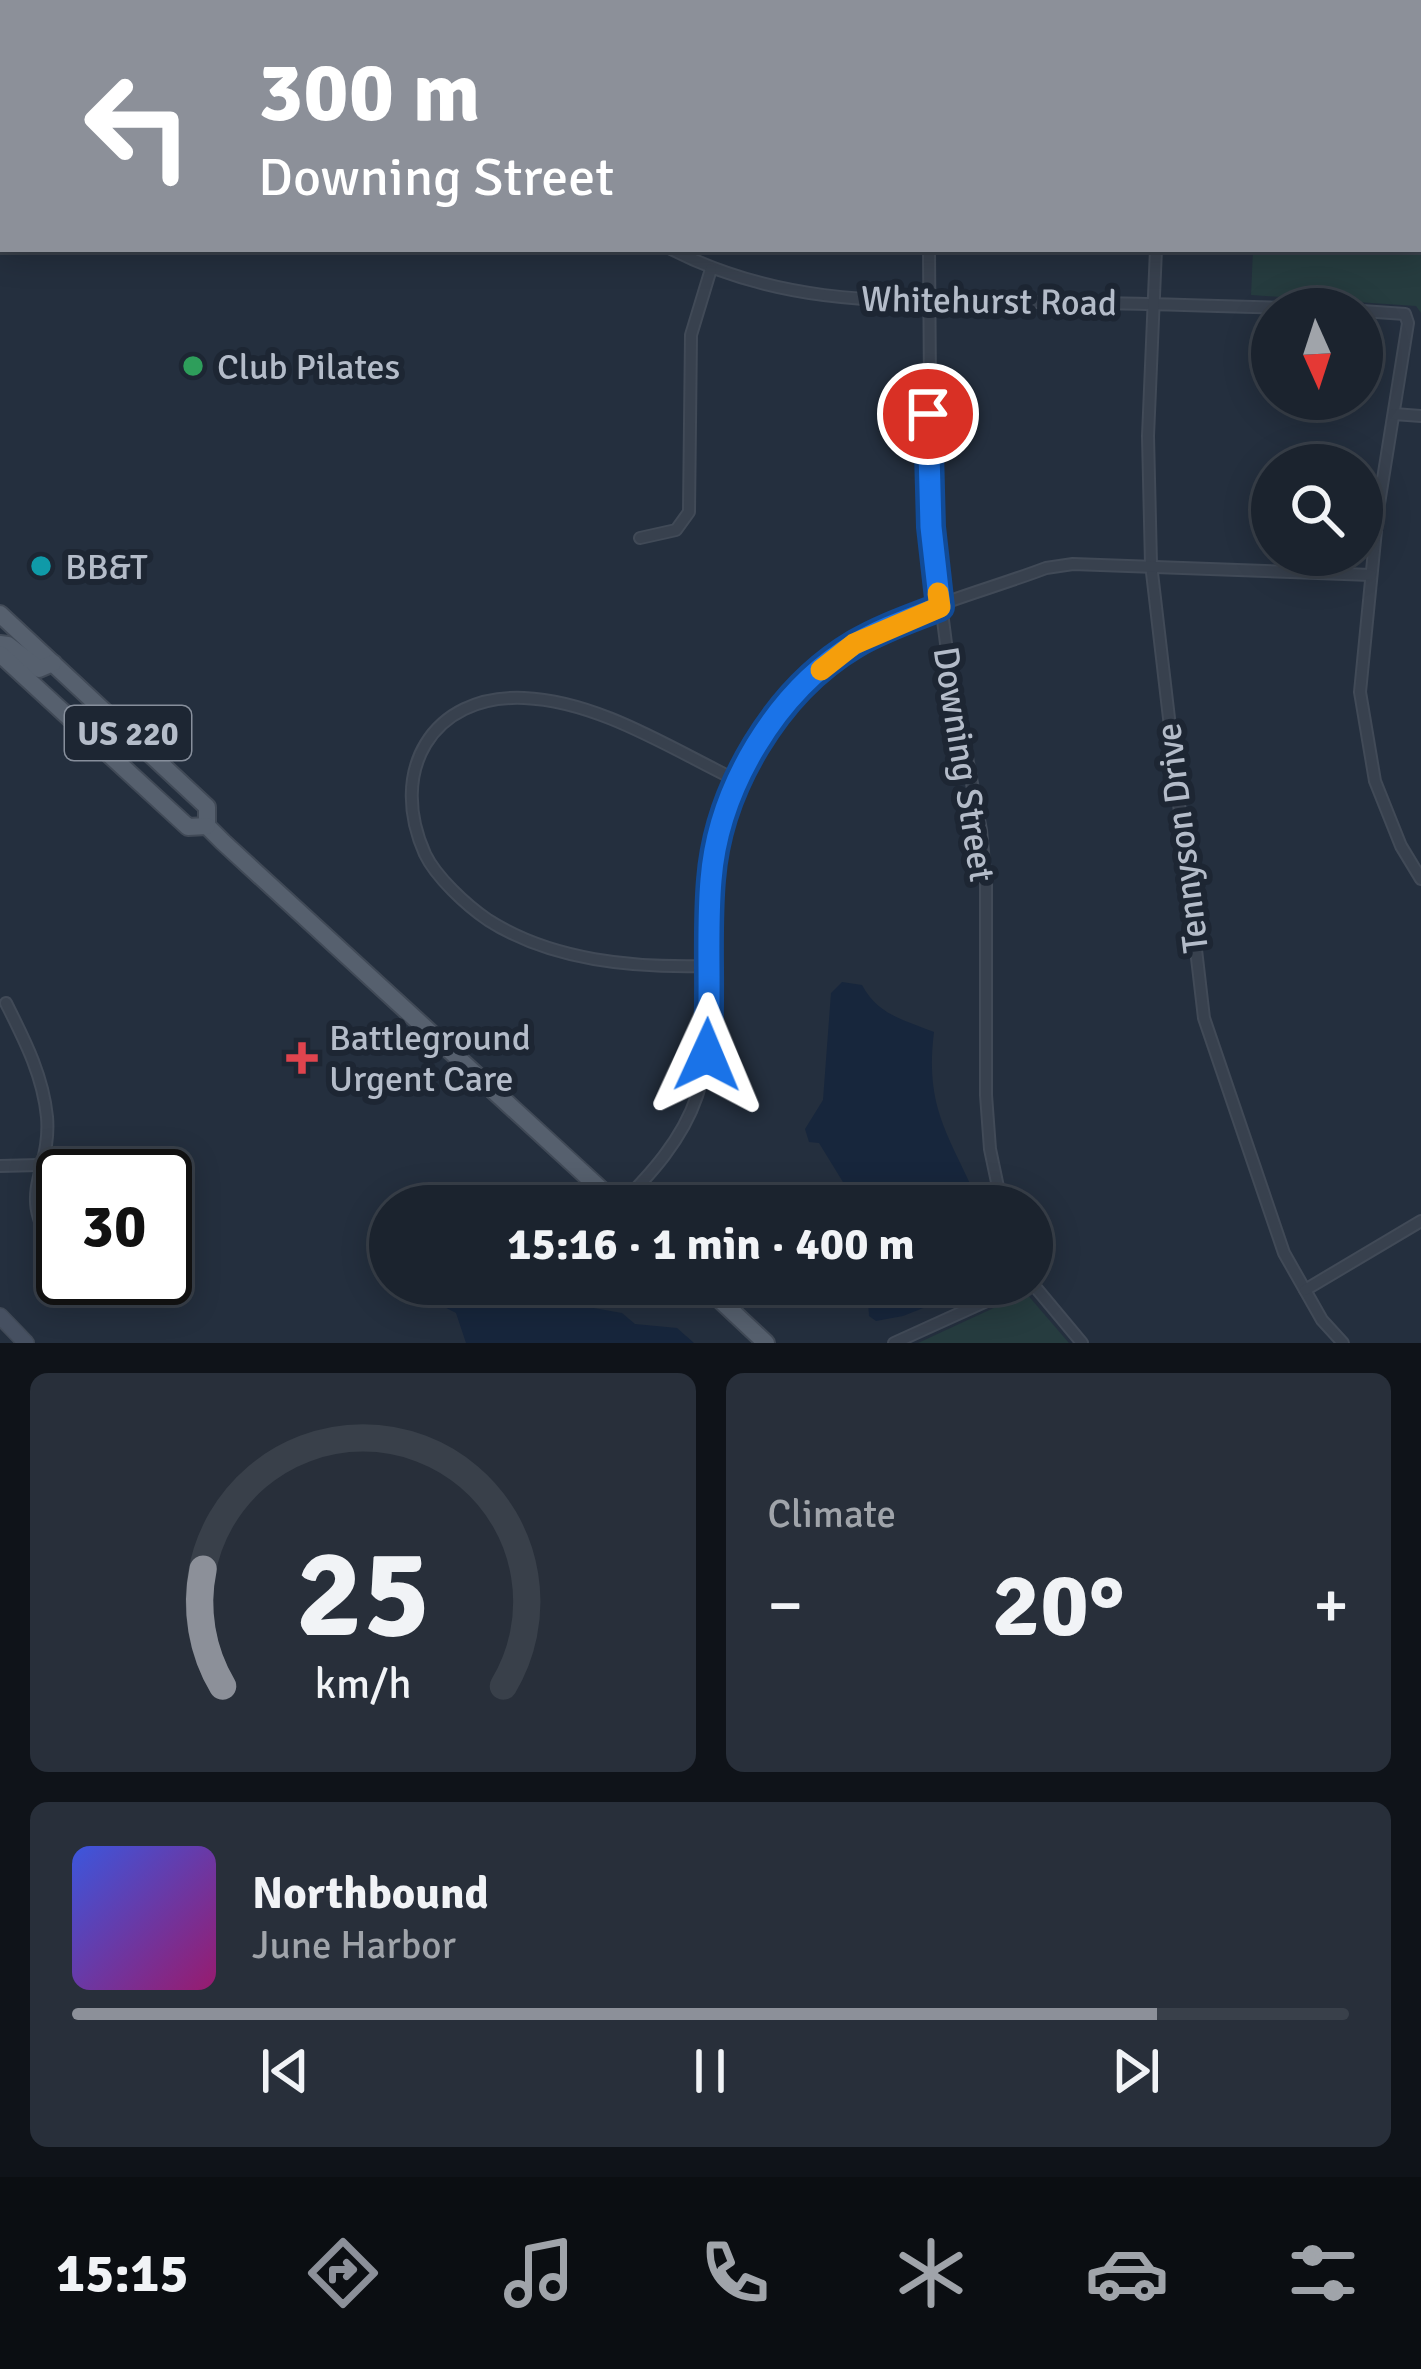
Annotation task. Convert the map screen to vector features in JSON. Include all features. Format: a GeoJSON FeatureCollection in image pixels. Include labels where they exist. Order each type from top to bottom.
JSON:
{"type":"FeatureCollection","features":[{"type":"Feature","properties":{"kind":"main road","name":"US 220"},"geometry":{"type":"LineString","coordinates":[[0,614],[207,807],[207,826]]}},
{"type":"Feature","properties":{"kind":"main road"},"geometry":{"type":"LineString","coordinates":[[0,644],[39,669],[53,663]]}},
{"type":"Feature","properties":{"kind":"main road","name":"US 220"},"geometry":{"type":"LineString","coordinates":[[0,654],[188,826],[207,826],[596,1185]]}},
{"type":"Feature","properties":{"kind":"main road"},"geometry":{"type":"LineString","coordinates":[[725,1305],[766,1343]]}},
{"type":"Feature","properties":{"kind":"street","name":"Whitehurst Road"},"geometry":{"type":"LineString","coordinates":[[677,252],[711,269],[795,293],[1251,307]]}},
{"type":"Feature","properties":{"kind":"street","name":"Downing Street"},"geometry":{"type":"LineString","coordinates":[[928,252],[931,527],[940,607],[981,830],[986,885],[986,1095],[997,1185]]}},
{"type":"Feature","properties":{"kind":"street","name":"Tennyson Drive"},"geometry":{"type":"LineString","coordinates":[[1156,252],[1148,436],[1150,564],[1204,1018],[1285,1253],[1322,1320],[1343,1343]]}},
{"type":"Feature","properties":{"kind":"street"},"geometry":{"type":"LineString","coordinates":[[640,538],[676,530],[689,512],[691,335],[711,269]]}},
{"type":"Feature","properties":{"kind":"street"},"geometry":{"type":"LineString","coordinates":[[1383,312],[1405,314],[1407,338],[1383,491]]}},
{"type":"Feature","properties":{"kind":"street"},"geometry":{"type":"LineString","coordinates":[[1394,414],[1421,416]]}},
{"type":"Feature","properties":{"kind":"street"},"geometry":{"type":"LineString","coordinates":[[638,1185],[670,1149],[696,1099],[707,1055],[711,875],[718,827],[736,780],[787,706],[826,665],[854,644],[1046,568],[1150,564],[1251,569]]}},
{"type":"Feature","properties":{"kind":"street"},"geometry":{"type":"LineString","coordinates":[[1371,576],[1360,677],[1364,734],[1384,808],[1421,879]]}},
{"type":"Feature","properties":{"kind":"street"},"geometry":{"type":"LineString","coordinates":[[708,966],[622,964],[568,953],[527,940],[486,919],[425,855],[414,806],[413,772],[427,738],[458,712],[490,700],[524,698],[605,717],[736,780]]}},
{"type":"Feature","properties":{"kind":"street"},"geometry":{"type":"LineString","coordinates":[[6,1003],[36,1065],[47,1120],[42,1149]]}},
{"type":"Feature","properties":{"kind":"street"},"geometry":{"type":"LineString","coordinates":[[0,1166],[36,1165]]}},
{"type":"Feature","properties":{"kind":"street"},"geometry":{"type":"LineString","coordinates":[[1305,1290],[1421,1221]]}},
{"type":"Feature","properties":{"kind":"street"},"geometry":{"type":"LineString","coordinates":[[894,1343],[980,1305]]}},
{"type":"Feature","properties":{"kind":"street"},"geometry":{"type":"LineString","coordinates":[[1047,1305],[1082,1343]]}},
{"type":"Feature","properties":{"kind":"street"},"geometry":{"type":"LineString","coordinates":[[0,1316],[26,1343]]}},
{"type":"Feature","properties":{"kind":"green space"},"geometry":{"type":"Polygon","coordinates":[[[1253,252],[1421,252],[1421,313],[1416,306],[1383,304],[1383,288],[1251,288],[1253,252]]]}},
{"type":"Feature","properties":{"kind":"green space"},"geometry":{"type":"Polygon","coordinates":[[[1000,1305],[1036,1305],[1069,1343],[918,1343],[1000,1305]]]}},
{"type":"Feature","properties":{"kind":"water"},"geometry":{"type":"Polygon","coordinates":[[[842,982],[862,985],[884,1010],[934,1032],[937,1104],[970,1185],[845,1185],[819,1143],[809,1142],[805,1129],[823,1100],[831,993],[842,982]]]}},
{"type":"Feature","properties":{"kind":"water"},"geometry":{"type":"Polygon","coordinates":[[[440,1305],[576,1305],[622,1313],[635,1324],[677,1328],[694,1343],[466,1343],[456,1313],[440,1305]]]}},
{"type":"Feature","properties":{"kind":"water"},"geometry":{"type":"Polygon","coordinates":[[[868,1305],[931,1305],[876,1321],[869,1316],[868,1305]]]}},
{"type":"Feature","properties":{"kind":"slow traffic"},"geometry":{"type":"LineString","coordinates":[[821,670],[854,644],[940,607],[938,593]]}},
{"type":"Feature","properties":{"kind":"place","name":"Club Pilates"},"geometry":{"type":"Point","coordinates":[193,366]}},
{"type":"Feature","properties":{"kind":"place","name":"BB&T"},"geometry":{"type":"Point","coordinates":[41,566]}},
{"type":"Feature","properties":{"kind":"place","name":"Battleground Urgent Care"},"geometry":{"type":"Point","coordinates":[302,1058]}},
{"type":"Feature","properties":{"kind":"route"},"geometry":{"type":"LineString","coordinates":[[707,1055],[711,875],[718,827],[736,780],[775,721],[826,665],[854,644],[940,607],[931,527],[928,414]]}}]}
